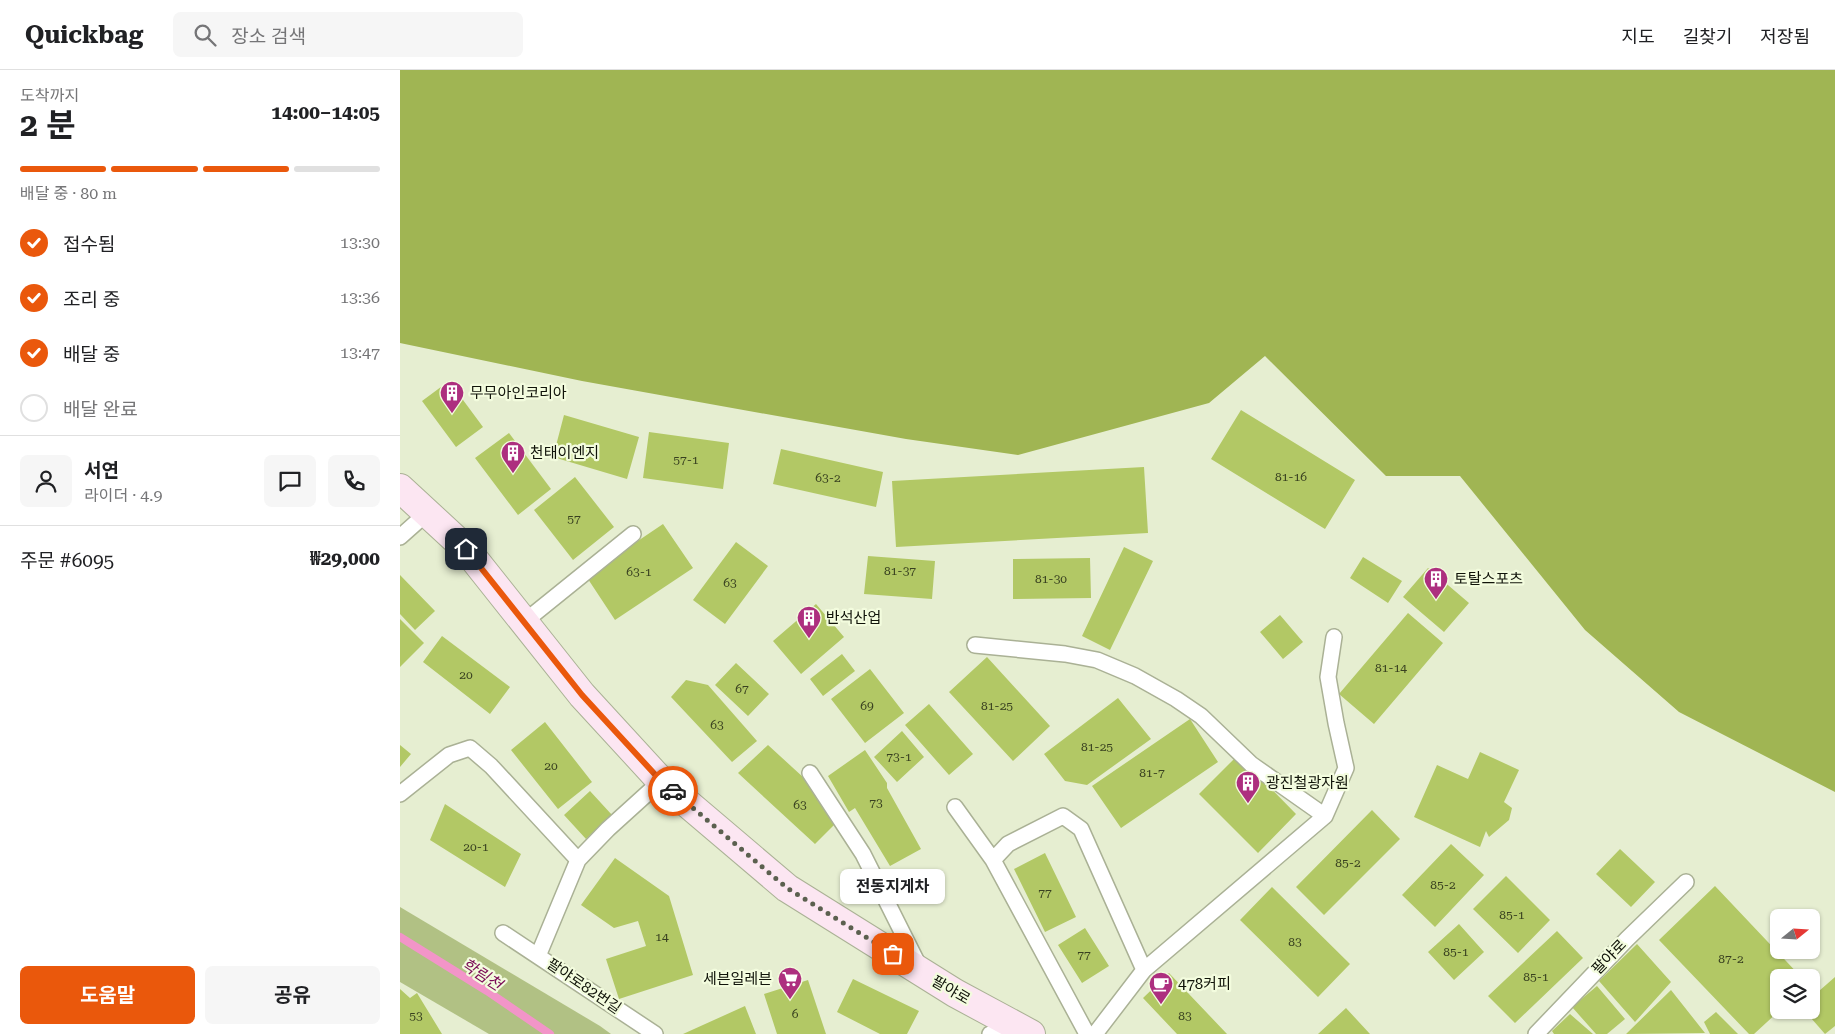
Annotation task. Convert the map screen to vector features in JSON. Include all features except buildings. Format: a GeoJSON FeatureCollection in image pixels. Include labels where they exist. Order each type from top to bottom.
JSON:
{"type":"FeatureCollection","features":[{"type":"Feature","properties":{"kind":"street","name":"팔야로"},"geometry":{"type":"LineString","coordinates":[[400,488],[466,549],[582,695],[661,781],[787,888],[1012,1031]]}},
{"type":"Feature","properties":{"kind":"lane"},"geometry":{"type":"LineString","coordinates":[[400,537],[427,513]]}},
{"type":"Feature","properties":{"kind":"lane"},"geometry":{"type":"LineString","coordinates":[[524,622],[634,534]]}},
{"type":"Feature","properties":{"kind":"lane"},"geometry":{"type":"LineString","coordinates":[[1095,1034],[1144,970],[1325,816],[1346,768],[1328,677],[1334,637]]}},
{"type":"Feature","properties":{"kind":"lane"},"geometry":{"type":"LineString","coordinates":[[975,645],[1065,654],[1097,660],[1135,676],[1176,699],[1201,716],[1251,764],[1325,816]]}},
{"type":"Feature","properties":{"kind":"lane"},"geometry":{"type":"LineString","coordinates":[[400,794],[449,755],[470,748],[491,766],[578,860]]}},
{"type":"Feature","properties":{"kind":"lane"},"geometry":{"type":"LineString","coordinates":[[810,773],[863,854],[923,974]]}},
{"type":"Feature","properties":{"kind":"lane","name":"팔야로82번길"},"geometry":{"type":"LineString","coordinates":[[538,956],[578,860],[608,829],[661,781]]}},
{"type":"Feature","properties":{"kind":"lane"},"geometry":{"type":"LineString","coordinates":[[955,807],[993,860],[1087,1034]]}},
{"type":"Feature","properties":{"kind":"lane"},"geometry":{"type":"LineString","coordinates":[[993,860],[1008,844],[1063,816],[1080,829],[1144,970]]}},
{"type":"Feature","properties":{"kind":"lane","name":"팔야로"},"geometry":{"type":"LineString","coordinates":[[1536,1034],[1627,938],[1686,882]]}},
{"type":"Feature","properties":{"kind":"lane","name":"팔야로82번길"},"geometry":{"type":"LineString","coordinates":[[503,933],[655,1034]]}},
{"type":"Feature","properties":{"kind":"green space"},"geometry":{"type":"Polygon","coordinates":[[[400,70],[1835,70],[1835,792],[1679,712],[1585,630],[1460,476],[1386,476],[1265,356],[1209,403],[1018,455],[906,439],[582,381],[400,343],[400,70]]]}},
{"type":"Feature","properties":{"kind":"green space"},"geometry":{"type":"Polygon","coordinates":[[[400,907],[611,1034],[489,1034],[400,982],[400,907]]]}},
{"type":"Feature","properties":{"kind":"waterway","name":"학림천"},"geometry":{"type":"LineString","coordinates":[[400,937],[487,991],[550,1034]]}},
{"type":"Feature","properties":{"kind":"way so far"},"geometry":{"type":"LineString","coordinates":[[673,791],[787,888],[893,954]]}},
{"type":"Feature","properties":{"kind":"place","name":"무무아인코리아"},"geometry":{"type":"Point","coordinates":[452,414]}},
{"type":"Feature","properties":{"kind":"place","name":"천태이엔지"},"geometry":{"type":"Point","coordinates":[513,474]}},
{"type":"Feature","properties":{"kind":"place","name":"토탈스포츠"},"geometry":{"type":"Point","coordinates":[1436,600]}},
{"type":"Feature","properties":{"kind":"place","name":"반석산업"},"geometry":{"type":"Point","coordinates":[809,639]}},
{"type":"Feature","properties":{"kind":"place","name":"광진철광자원"},"geometry":{"type":"Point","coordinates":[1248,804]}},
{"type":"Feature","properties":{"kind":"place","name":"전동지게차"},"geometry":{"type":"Point","coordinates":[893,954]}},
{"type":"Feature","properties":{"kind":"place","name":"세븐일레븐"},"geometry":{"type":"Point","coordinates":[790,1000]}},
{"type":"Feature","properties":{"kind":"place","name":"478커피"},"geometry":{"type":"Point","coordinates":[1161,1005]}},
{"type":"Feature","properties":{"kind":"route"},"geometry":{"type":"LineString","coordinates":[[466,549],[582,695],[661,781],[673,791]]}}]}
